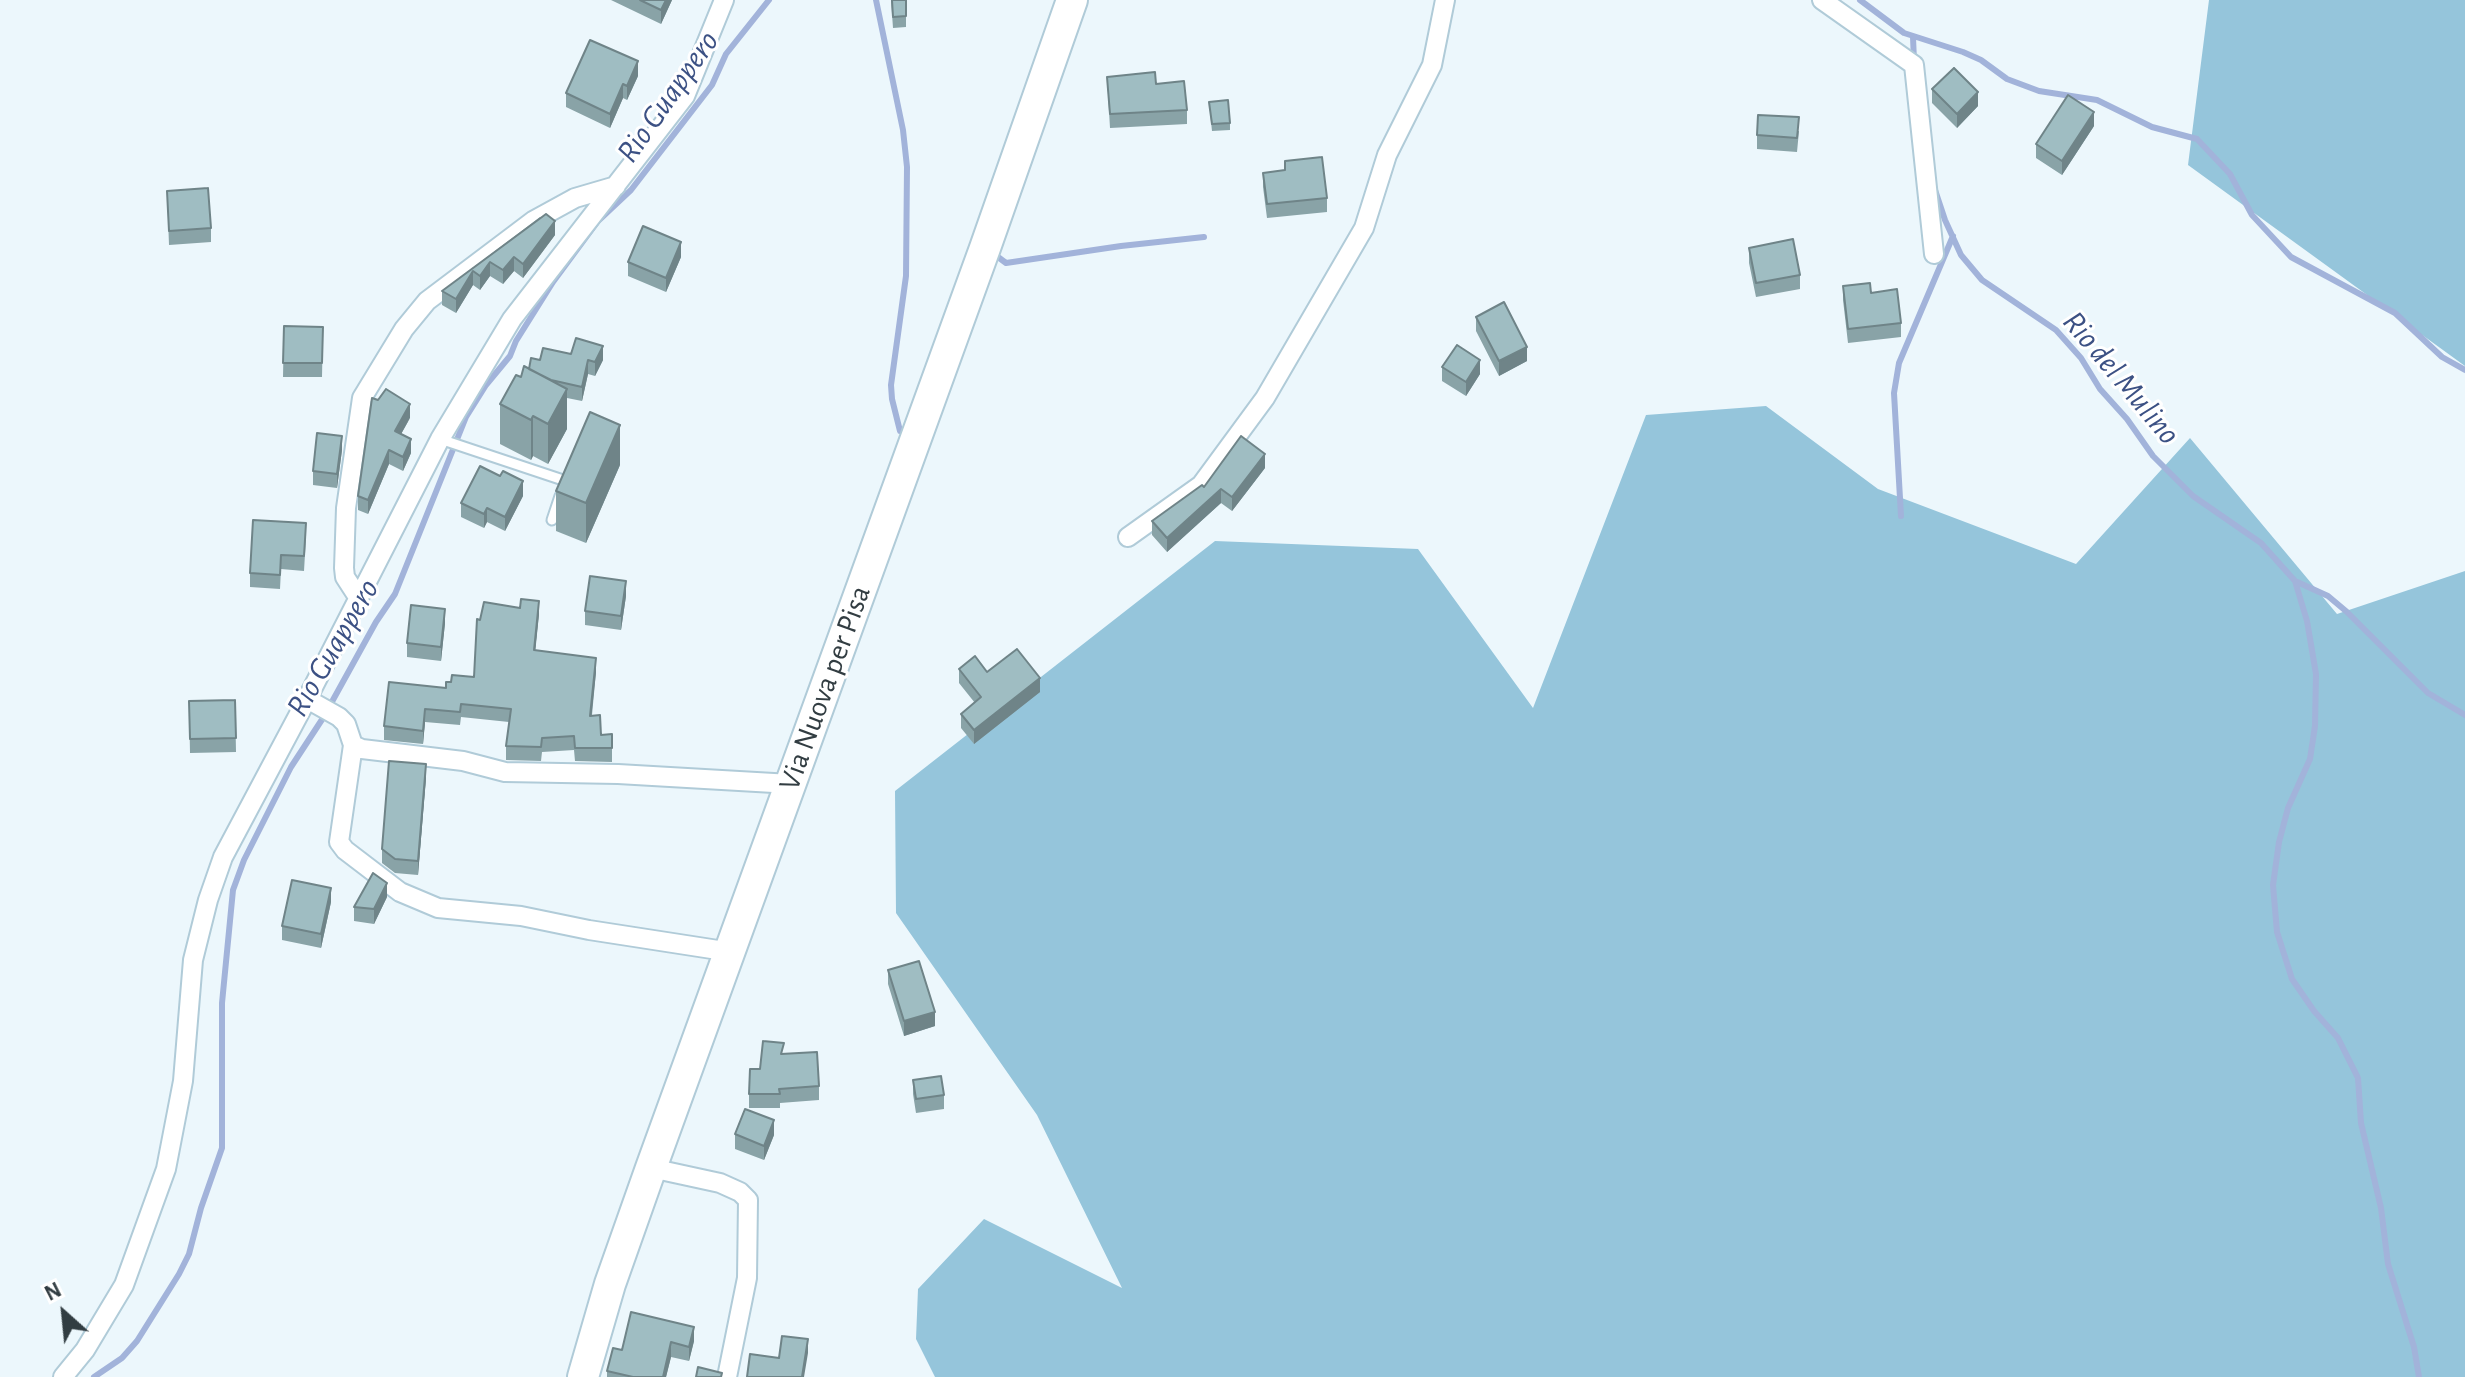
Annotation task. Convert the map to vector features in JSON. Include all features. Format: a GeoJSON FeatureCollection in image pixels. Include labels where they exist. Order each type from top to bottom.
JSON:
{"type":"FeatureCollection","features":[{"type":"Feature","properties":{"kind":"main road","name":"Via Nuova per Pisa"},"geometry":{"type":"LineString","coordinates":[[583,1377],[610,1284],[651,1168],[1072,0]]}},
{"type":"Feature","properties":{"kind":"street"},"geometry":{"type":"LineString","coordinates":[[63,1377],[85,1350],[124,1285],[166,1169],[183,1081],[193,960],[223,857],[311,702],[358,597],[512,319],[685,96],[724,0]]}},
{"type":"Feature","properties":{"kind":"street"},"geometry":{"type":"LineString","coordinates":[[1128,537],[1201,485],[1265,398],[1364,228],[1387,155],[1432,65],[1445,0]]}},
{"type":"Feature","properties":{"kind":"street"},"geometry":{"type":"LineString","coordinates":[[1822,0],[1914,65],[1934,254]]}},
{"type":"Feature","properties":{"kind":"street"},"geometry":{"type":"LineString","coordinates":[[358,597],[345,577],[345,538],[346,508],[362,398],[404,329],[427,301],[533,221],[575,198],[616,186]]}},
{"type":"Feature","properties":{"kind":"street"},"geometry":{"type":"LineString","coordinates":[[311,702],[346,724],[353,745],[339,842],[400,892],[438,908],[521,916],[731,952]]}},
{"type":"Feature","properties":{"kind":"street"},"geometry":{"type":"LineString","coordinates":[[353,745],[362,749],[463,761],[505,772],[618,774],[791,784]]}},
{"type":"Feature","properties":{"kind":"street"},"geometry":{"type":"LineString","coordinates":[[651,1168],[720,1183],[740,1192],[748,1200],[747,1278],[727,1377]]}},
{"type":"Feature","properties":{"kind":"lane"},"geometry":{"type":"LineString","coordinates":[[444,441],[566,481]]}},
{"type":"Feature","properties":{"kind":"lane"},"geometry":{"type":"LineString","coordinates":[[552,520],[571,468]]}},
{"type":"Feature","properties":{"kind":"shaded area"},"geometry":{"type":"Polygon","coordinates":[[[2209,0],[2465,0],[2465,366],[2188,165],[2209,0]]]}},
{"type":"Feature","properties":{"kind":"shaded area"},"geometry":{"type":"Polygon","coordinates":[[[1766,406],[1878,489],[2076,564],[2190,438],[2337,614],[2465,571],[2465,1377],[935,1377],[916,1339],[918,1289],[984,1219],[1122,1288],[1037,1115],[896,913],[895,791],[1215,541],[1418,549],[1533,708],[1646,415],[1766,406]]]}},
{"type":"Feature","properties":{"kind":"building"},"geometry":{"type":"Polygon","coordinates":[[[640,0],[666,0],[661,10],[640,0]]]}},
{"type":"Feature","properties":{"kind":"building"},"geometry":{"type":"Polygon","coordinates":[[[892,0],[906,0],[906,16],[893,17],[892,0]]]}},
{"type":"Feature","properties":{"kind":"building"},"geometry":{"type":"Polygon","coordinates":[[[590,40],[638,61],[627,86],[623,84],[610,114],[566,93],[590,40]]]}},
{"type":"Feature","properties":{"kind":"building"},"geometry":{"type":"Polygon","coordinates":[[[1954,68],[1978,92],[1957,114],[1932,89],[1954,68]]]}},
{"type":"Feature","properties":{"kind":"building"},"geometry":{"type":"Polygon","coordinates":[[[1155,72],[1156,84],[1184,81],[1187,110],[1110,114],[1107,77],[1155,72]]]}},
{"type":"Feature","properties":{"kind":"building"},"geometry":{"type":"Polygon","coordinates":[[[2068,95],[2094,112],[2062,161],[2036,144],[2068,95]]]}},
{"type":"Feature","properties":{"kind":"building"},"geometry":{"type":"Polygon","coordinates":[[[1228,100],[1230,123],[1212,124],[1209,102],[1228,100]]]}},
{"type":"Feature","properties":{"kind":"building"},"geometry":{"type":"Polygon","coordinates":[[[1758,115],[1799,117],[1797,138],[1757,135],[1758,115]]]}},
{"type":"Feature","properties":{"kind":"building"},"geometry":{"type":"Polygon","coordinates":[[[1322,157],[1327,198],[1267,204],[1263,173],[1285,170],[1285,161],[1322,157]]]}},
{"type":"Feature","properties":{"kind":"building"},"geometry":{"type":"Polygon","coordinates":[[[208,188],[211,228],[169,231],[167,191],[208,188]]]}},
{"type":"Feature","properties":{"kind":"building"},"geometry":{"type":"Polygon","coordinates":[[[546,214],[555,221],[523,264],[514,257],[503,270],[490,262],[480,276],[473,271],[456,299],[442,291],[546,214]]]}},
{"type":"Feature","properties":{"kind":"building"},"geometry":{"type":"Polygon","coordinates":[[[643,226],[681,242],[666,278],[628,262],[643,226]]]}},
{"type":"Feature","properties":{"kind":"building"},"geometry":{"type":"Polygon","coordinates":[[[1793,239],[1800,275],[1756,283],[1749,248],[1793,239]]]}},
{"type":"Feature","properties":{"kind":"building"},"geometry":{"type":"Polygon","coordinates":[[[1870,283],[1871,293],[1897,289],[1901,323],[1848,329],[1843,286],[1870,283]]]}},
{"type":"Feature","properties":{"kind":"building"},"geometry":{"type":"Polygon","coordinates":[[[1504,302],[1527,347],[1499,361],[1476,317],[1504,302]]]}},
{"type":"Feature","properties":{"kind":"building"},"geometry":{"type":"Polygon","coordinates":[[[284,326],[323,327],[322,363],[283,363],[284,326]]]}},
{"type":"Feature","properties":{"kind":"building"},"geometry":{"type":"Polygon","coordinates":[[[576,338],[603,346],[595,362],[588,360],[582,387],[551,380],[529,369],[531,358],[540,360],[543,348],[571,354],[576,338]]]}},
{"type":"Feature","properties":{"kind":"building"},"geometry":{"type":"Polygon","coordinates":[[[1457,345],[1480,360],[1466,382],[1442,367],[1457,345]]]}},
{"type":"Feature","properties":{"kind":"building"},"geometry":{"type":"Polygon","coordinates":[[[524,366],[567,389],[548,424],[533,416],[531,420],[500,404],[516,375],[521,377],[524,366]]]}},
{"type":"Feature","properties":{"kind":"building"},"geometry":{"type":"Polygon","coordinates":[[[386,389],[410,404],[395,431],[411,439],[403,457],[389,450],[368,500],[358,496],[372,398],[378,400],[386,389]]]}},
{"type":"Feature","properties":{"kind":"building"},"geometry":{"type":"Polygon","coordinates":[[[590,412],[620,425],[586,503],[556,491],[590,412]]]}},
{"type":"Feature","properties":{"kind":"building"},"geometry":{"type":"Polygon","coordinates":[[[317,433],[342,436],[337,474],[313,471],[317,433]]]}},
{"type":"Feature","properties":{"kind":"building"},"geometry":{"type":"Polygon","coordinates":[[[1241,436],[1265,454],[1232,497],[1221,489],[1167,538],[1152,521],[1202,485],[1204,487],[1241,436]]]}},
{"type":"Feature","properties":{"kind":"building"},"geometry":{"type":"Polygon","coordinates":[[[480,466],[500,476],[503,471],[523,481],[505,517],[487,508],[484,514],[461,503],[480,466]]]}},
{"type":"Feature","properties":{"kind":"building"},"geometry":{"type":"Polygon","coordinates":[[[253,520],[306,523],[304,556],[281,555],[280,575],[250,573],[253,520]]]}},
{"type":"Feature","properties":{"kind":"building"},"geometry":{"type":"Polygon","coordinates":[[[590,576],[626,581],[621,616],[585,611],[590,576]]]}},
{"type":"Feature","properties":{"kind":"building"},"geometry":{"type":"Polygon","coordinates":[[[521,599],[539,601],[534,650],[596,658],[590,716],[600,715],[601,735],[612,734],[612,748],[575,748],[574,736],[542,738],[541,747],[506,746],[511,709],[461,704],[460,712],[425,709],[423,731],[384,726],[389,682],[446,688],[446,682],[451,682],[452,675],[474,677],[477,619],[480,620],[484,602],[520,608],[521,599]]]}},
{"type":"Feature","properties":{"kind":"building"},"geometry":{"type":"Polygon","coordinates":[[[411,605],[445,609],[441,647],[407,643],[411,605]]]}},
{"type":"Feature","properties":{"kind":"building"},"geometry":{"type":"Polygon","coordinates":[[[1017,649],[1040,678],[974,730],[961,714],[981,697],[959,669],[975,656],[987,672],[1017,649]]]}},
{"type":"Feature","properties":{"kind":"building"},"geometry":{"type":"Polygon","coordinates":[[[235,700],[236,738],[190,739],[189,701],[235,700]]]}},
{"type":"Feature","properties":{"kind":"building"},"geometry":{"type":"Polygon","coordinates":[[[389,761],[426,764],[418,861],[395,859],[382,849],[389,761]]]}},
{"type":"Feature","properties":{"kind":"building"},"geometry":{"type":"Polygon","coordinates":[[[373,873],[387,883],[374,909],[354,907],[373,873]]]}},
{"type":"Feature","properties":{"kind":"building"},"geometry":{"type":"Polygon","coordinates":[[[292,880],[331,888],[321,934],[282,926],[292,880]]]}},
{"type":"Feature","properties":{"kind":"building"},"geometry":{"type":"Polygon","coordinates":[[[919,961],[935,1012],[904,1021],[888,970],[919,961]]]}},
{"type":"Feature","properties":{"kind":"building"},"geometry":{"type":"Polygon","coordinates":[[[763,1041],[784,1043],[781,1054],[817,1052],[819,1086],[779,1089],[780,1094],[749,1094],[750,1069],[760,1069],[763,1041]]]}},
{"type":"Feature","properties":{"kind":"building"},"geometry":{"type":"Polygon","coordinates":[[[941,1076],[944,1095],[916,1099],[913,1080],[941,1076]]]}},
{"type":"Feature","properties":{"kind":"building"},"geometry":{"type":"Polygon","coordinates":[[[745,1109],[774,1120],[764,1146],[735,1134],[745,1109]]]}},
{"type":"Feature","properties":{"kind":"building"},"geometry":{"type":"Polygon","coordinates":[[[631,1312],[694,1327],[689,1347],[671,1342],[663,1377],[633,1377],[607,1371],[613,1348],[622,1350],[631,1312]]]}},
{"type":"Feature","properties":{"kind":"building"},"geometry":{"type":"Polygon","coordinates":[[[782,1336],[808,1339],[802,1377],[747,1377],[750,1354],[779,1358],[782,1336]]]}},
{"type":"Feature","properties":{"kind":"building"},"geometry":{"type":"Polygon","coordinates":[[[698,1367],[722,1373],[721,1377],[696,1377],[698,1367]]]}},
{"type":"Feature","properties":{"kind":"waterway","name":"Rio Guappero"},"geometry":{"type":"LineString","coordinates":[[94,1377],[122,1358],[137,1341],[179,1274],[189,1254],[222,1148],[222,1003],[233,890],[244,860],[291,767],[395,594],[466,417],[486,385],[510,356],[553,282],[598,221],[631,190],[712,85],[726,54],[769,0]]}},
{"type":"Feature","properties":{"kind":"waterway"},"geometry":{"type":"LineString","coordinates":[[876,0],[903,130],[907,167],[906,276],[891,385],[900,431]]}},
{"type":"Feature","properties":{"kind":"waterway"},"geometry":{"type":"LineString","coordinates":[[1860,0],[1904,33],[1981,60],[2007,79],[2039,91],[2097,100],[2152,127],[2197,139],[2230,174],[2252,215],[2291,257],[2395,313],[2442,357],[2465,370]]}},
{"type":"Feature","properties":{"kind":"waterway","name":"Rio del Mulino"},"geometry":{"type":"LineString","coordinates":[[1913,37],[1914,61]]}},
{"type":"Feature","properties":{"kind":"waterway","name":"Rio del Mulino"},"geometry":{"type":"LineString","coordinates":[[1935,190],[1961,255],[1982,280],[2056,330],[2081,358],[2100,389],[2127,419],[2153,456],[2193,496],[2261,543],[2295,581],[2328,596],[2428,693],[2465,715]]}},
{"type":"Feature","properties":{"kind":"waterway"},"geometry":{"type":"LineString","coordinates":[[1901,516],[1894,393],[1899,363],[1953,236]]}},
{"type":"Feature","properties":{"kind":"waterway"},"geometry":{"type":"LineString","coordinates":[[998,257],[1006,263],[1204,237]]}},
{"type":"Feature","properties":{"kind":"waterway"},"geometry":{"type":"LineString","coordinates":[[2295,581],[2307,621],[2316,674],[2315,726],[2310,759],[2288,808],[2279,842],[2273,885],[2277,932],[2292,979],[2338,1038],[2358,1078],[2361,1123],[2381,1208],[2388,1264],[2414,1347],[2419,1377]]}}]}
